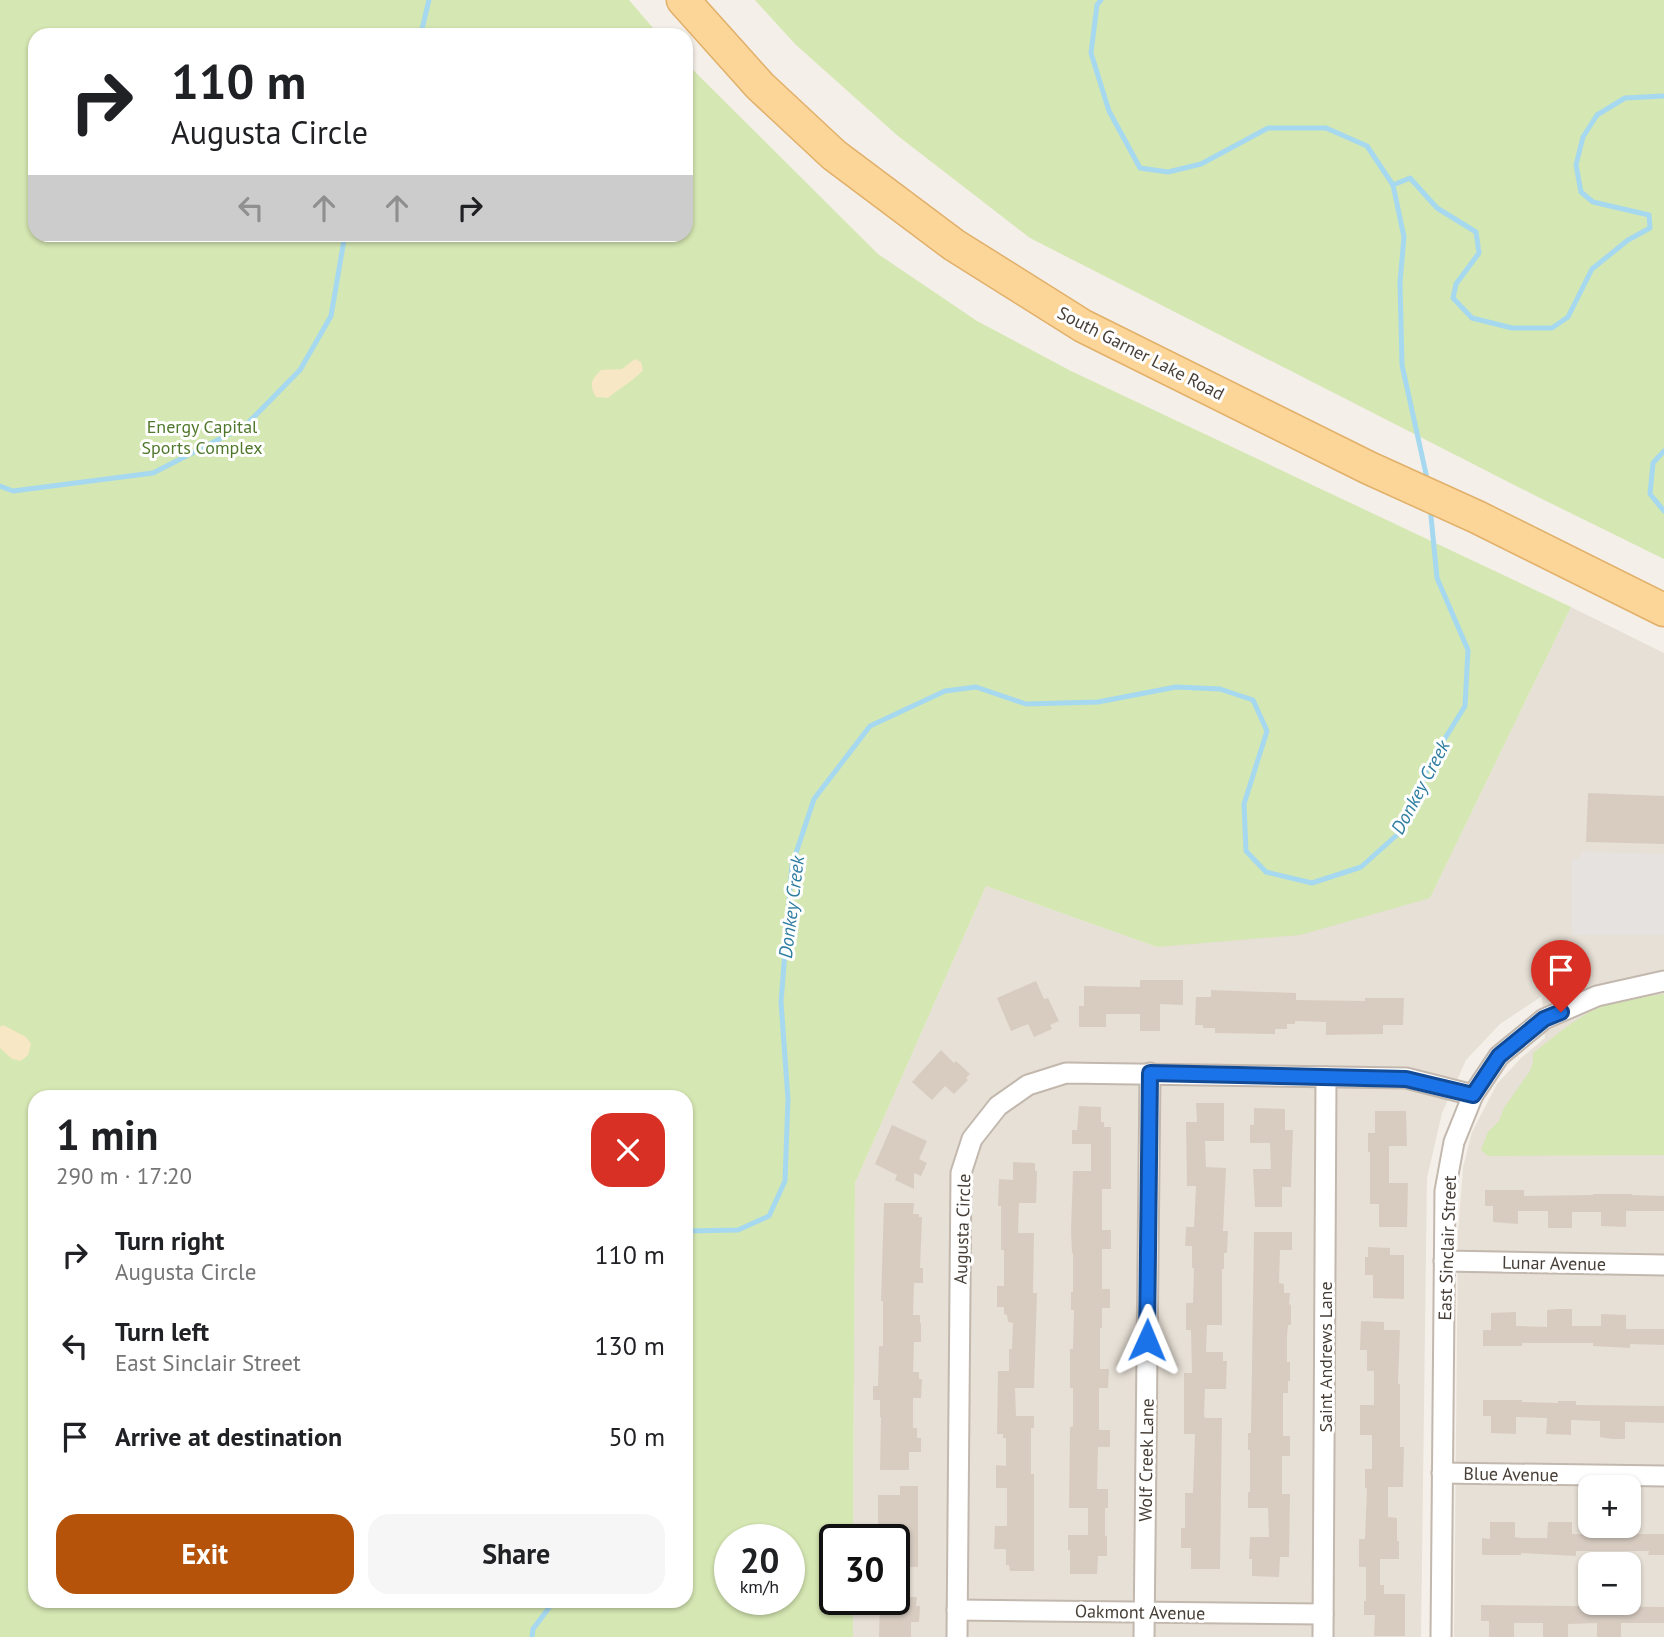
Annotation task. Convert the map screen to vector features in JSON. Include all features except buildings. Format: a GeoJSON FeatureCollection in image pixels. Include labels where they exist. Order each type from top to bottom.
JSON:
{"type":"FeatureCollection","features":[{"type":"Feature","properties":{"kind":"main road","name":"South Garner Lake Road"},"geometry":{"type":"LineString","coordinates":[[683,0],[760,86],[834,155],[954,245],[1083,326],[1664,610]]}},
{"type":"Feature","properties":{"kind":"street","name":"East Sinclair Street"},"geometry":{"type":"LineString","coordinates":[[1441,1637],[1445,1191],[1454,1142],[1473,1095],[1499,1056],[1544,1019],[1597,996],[1664,981]]}},
{"type":"Feature","properties":{"kind":"street","name":"Augusta Circle"},"geometry":{"type":"LineString","coordinates":[[957,1637],[961,1173],[972,1139],[998,1106],[1028,1085],[1066,1073],[1406,1079],[1473,1095]]}},
{"type":"Feature","properties":{"kind":"street","name":"Wolf Creek Lane"},"geometry":{"type":"LineString","coordinates":[[1144,1637],[1150,1073]]}},
{"type":"Feature","properties":{"kind":"street","name":"Saint Andrews Lane"},"geometry":{"type":"LineString","coordinates":[[1323,1637],[1326,1077]]}},
{"type":"Feature","properties":{"kind":"street","name":"Lunar Avenue"},"geometry":{"type":"LineString","coordinates":[[1444,1261],[1664,1265]]}},
{"type":"Feature","properties":{"kind":"street","name":"Blue Avenue"},"geometry":{"type":"LineString","coordinates":[[1442,1473],[1664,1476]]}},
{"type":"Feature","properties":{"kind":"street","name":"Oakmont Avenue"},"geometry":{"type":"LineString","coordinates":[[957,1610],[1323,1614]]}},
{"type":"Feature","properties":{"kind":"shaded area"},"geometry":{"type":"Polygon","coordinates":[[[1571,607],[1664,653],[1664,1637],[1454,1637],[1458,1234],[1463,1167],[1472,1132],[1497,1084],[1521,1058],[1545,1038],[1542,996],[1500,1024],[1466,1060],[1442,1113],[1427,1178],[1421,1637],[853,1637],[853,1615],[910,1615],[910,1524],[853,1524],[855,1183],[986,886],[1157,947],[1430,898],[1571,607]]]}},
{"type":"Feature","properties":{"kind":"shaded area"},"geometry":{"type":"Polygon","coordinates":[[[1582,852],[1664,854],[1664,935],[1572,935],[1572,859],[1581,859],[1582,852]]]}},
{"type":"Feature","properties":{"kind":"green space","name":"Energy Capital Sports Complex"},"geometry":{"type":"Polygon","coordinates":[[[0,0],[629,0],[653,28],[28,28],[28,242],[693,242],[693,70],[878,254],[977,321],[1071,371],[1571,607],[1430,898],[1300,935],[1157,947],[986,886],[855,1183],[853,1524],[819,1524],[819,1615],[853,1615],[853,1637],[0,1637],[0,0]]]}},
{"type":"Feature","properties":{"kind":"green space"},"geometry":{"type":"Polygon","coordinates":[[[755,0],[1664,0],[1664,559],[1030,238],[898,136],[795,44],[755,0]]]}},
{"type":"Feature","properties":{"kind":"green space"},"geometry":{"type":"Polygon","coordinates":[[[1664,994],[1664,1155],[1488,1156],[1481,1150],[1488,1132],[1499,1121],[1504,1108],[1530,1071],[1533,1053],[1589,1012],[1622,1001],[1664,994]]]}},
{"type":"Feature","properties":{"kind":"sand"},"geometry":{"type":"Polygon","coordinates":[[[635,359],[641,362],[643,370],[639,374],[608,398],[596,397],[592,382],[601,370],[622,369],[635,359]]]}},
{"type":"Feature","properties":{"kind":"sand"},"geometry":{"type":"Polygon","coordinates":[[[3,1025],[26,1037],[31,1044],[28,1055],[21,1061],[12,1059],[0,1048],[0,1027],[3,1025]]]}},
{"type":"Feature","properties":{"kind":"waterway"},"geometry":{"type":"LineString","coordinates":[[422,28],[429,0]]}},
{"type":"Feature","properties":{"kind":"waterway","name":"Donkey Creek"},"geometry":{"type":"LineString","coordinates":[[1101,0],[1097,5],[1091,53],[1109,111],[1140,168],[1168,172],[1201,164],[1268,128],[1326,128],[1367,146],[1393,185],[1404,237],[1400,282],[1402,365],[1428,483]]}},
{"type":"Feature","properties":{"kind":"waterway"},"geometry":{"type":"LineString","coordinates":[[1393,185],[1410,178],[1437,208],[1476,232],[1479,253],[1456,284],[1453,298],[1472,318],[1512,328],[1552,328],[1568,317],[1592,269],[1628,240],[1650,228],[1649,215],[1593,202],[1581,192],[1576,165],[1583,137],[1597,115],[1625,98],[1664,96]]}},
{"type":"Feature","properties":{"kind":"waterway"},"geometry":{"type":"LineString","coordinates":[[0,486],[13,491],[153,473],[245,426],[300,370],[331,316],[344,242]]}},
{"type":"Feature","properties":{"kind":"waterway"},"geometry":{"type":"LineString","coordinates":[[1664,451],[1653,463],[1650,494],[1664,511]]}},
{"type":"Feature","properties":{"kind":"waterway","name":"Donkey Creek"},"geometry":{"type":"LineString","coordinates":[[693,1231],[738,1230],[769,1216],[785,1181],[788,1099],[781,1002],[792,865],[814,799],[870,726],[945,691],[976,687],[1026,704],[1098,702],[1176,687],[1220,689],[1253,700],[1267,731],[1244,804],[1246,851],[1266,872],[1312,883],[1361,867],[1398,834],[1431,761],[1465,706],[1468,650],[1437,578],[1430,506]]}},
{"type":"Feature","properties":{"kind":"waterway","name":"Donkey Creek"},"geometry":{"type":"LineString","coordinates":[[532,1637],[533,1629],[549,1608]]}},
{"type":"Feature","properties":{"kind":"route"},"geometry":{"type":"LineString","coordinates":[[1147,1340],[1150,1073],[1406,1079],[1473,1095],[1499,1056],[1544,1019],[1561,1012]]}}]}
